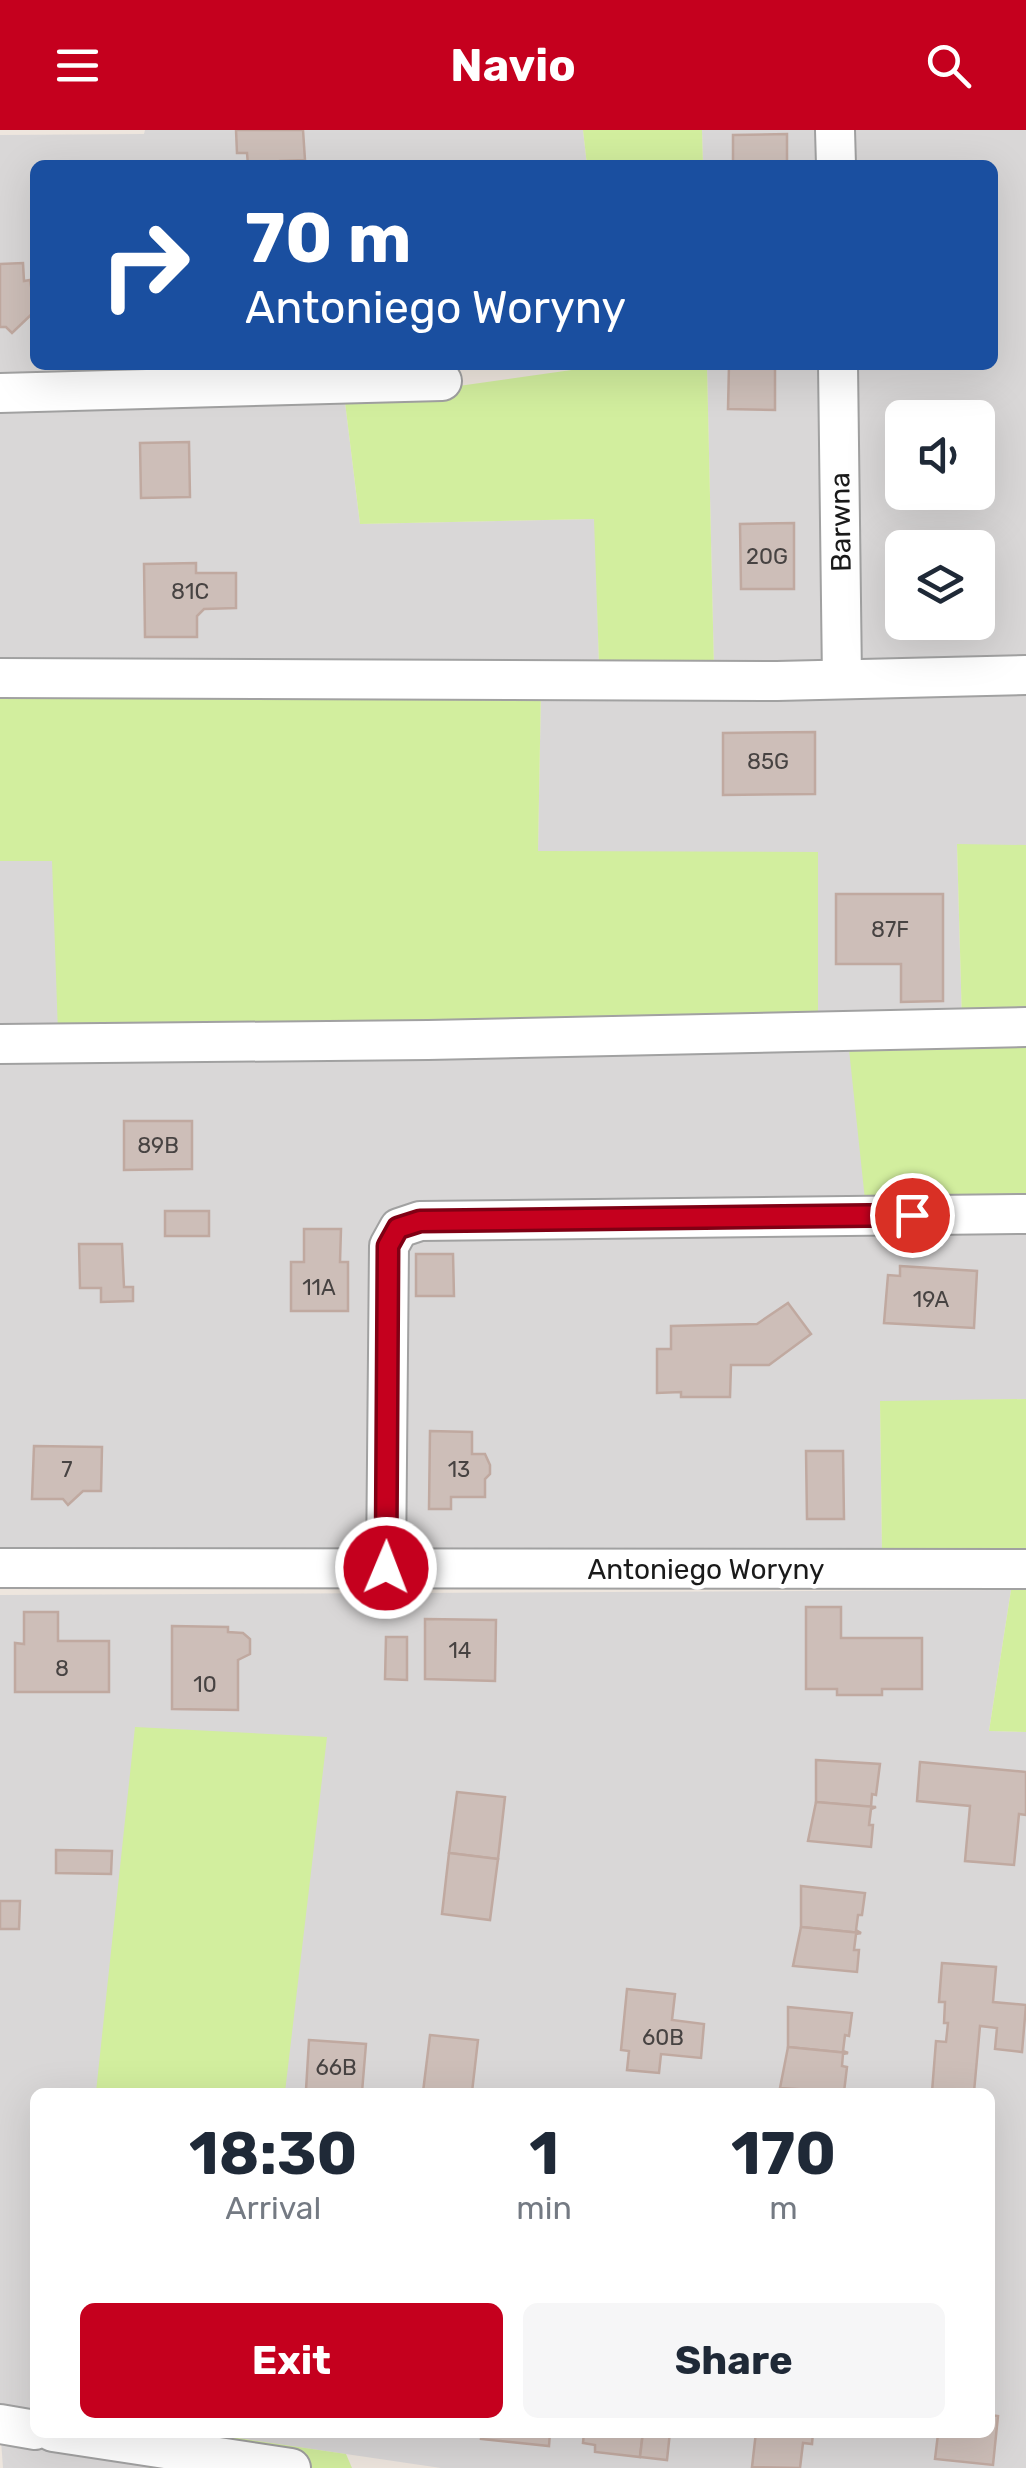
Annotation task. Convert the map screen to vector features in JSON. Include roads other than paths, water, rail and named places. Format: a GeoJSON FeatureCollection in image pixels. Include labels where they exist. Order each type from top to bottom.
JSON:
{"type":"FeatureCollection","features":[{"type":"Feature","properties":{"kind":"street"},"geometry":{"type":"LineString","coordinates":[[835,130],[836,160]]}},
{"type":"Feature","properties":{"kind":"street","name":"Barwna"},"geometry":{"type":"LineString","coordinates":[[838,370],[842,679]]}},
{"type":"Feature","properties":{"kind":"street"},"geometry":{"type":"LineString","coordinates":[[0,393],[442,381]]}},
{"type":"Feature","properties":{"kind":"street"},"geometry":{"type":"LineString","coordinates":[[0,678],[842,679],[1026,675]]}},
{"type":"Feature","properties":{"kind":"street"},"geometry":{"type":"LineString","coordinates":[[0,1044],[428,1040],[1026,1026]]}},
{"type":"Feature","properties":{"kind":"street"},"geometry":{"type":"LineString","coordinates":[[386,1568],[388,1246],[398,1228],[420,1221],[1026,1214]]}},
{"type":"Feature","properties":{"kind":"street","name":"Antoniego Woryny"},"geometry":{"type":"LineString","coordinates":[[0,1568],[1026,1569]]}},
{"type":"Feature","properties":{"kind":"street"},"geometry":{"type":"LineString","coordinates":[[0,2424],[30,2429]]}},
{"type":"Feature","properties":{"kind":"street"},"geometry":{"type":"LineString","coordinates":[[93,2438],[290,2468]]}}]}
